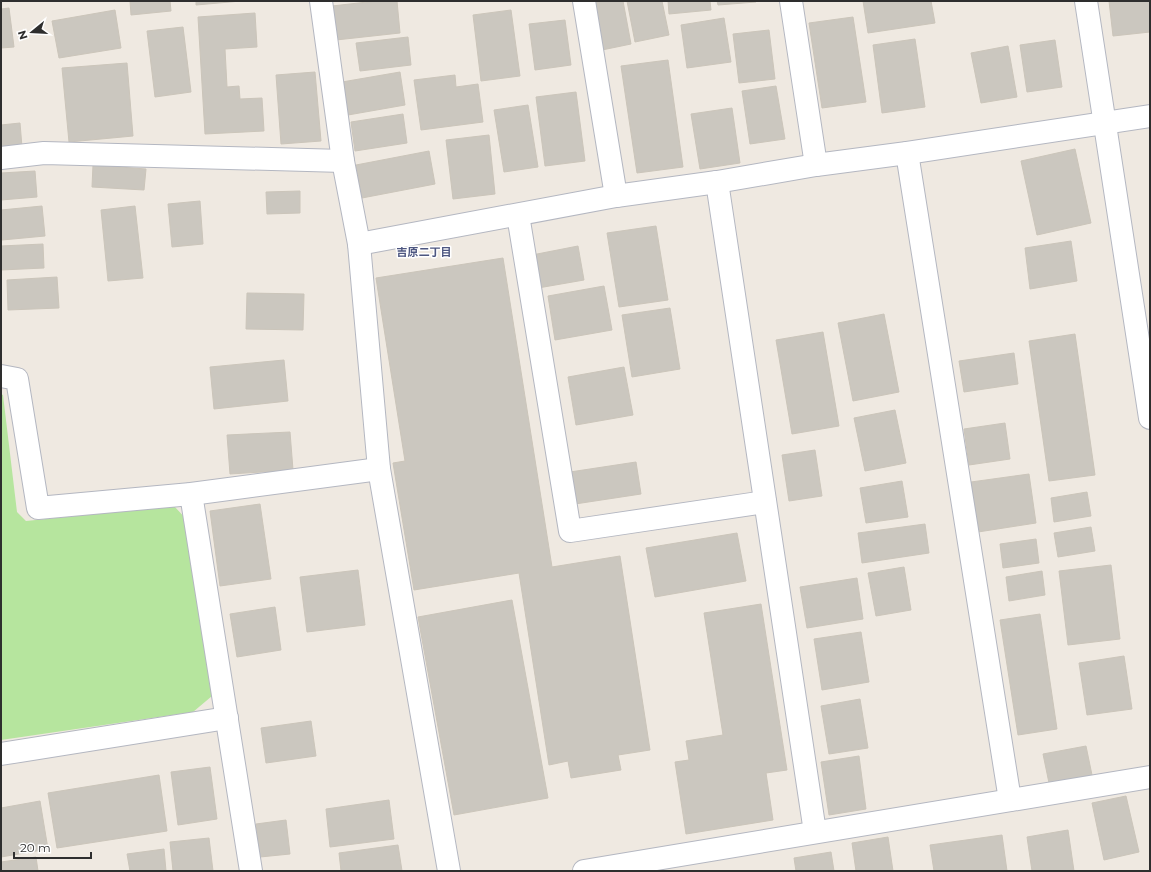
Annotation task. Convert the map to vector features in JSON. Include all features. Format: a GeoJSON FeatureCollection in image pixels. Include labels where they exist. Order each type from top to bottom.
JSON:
{"type":"FeatureCollection","features":[{"type":"Feature","properties":{"kind":"street"},"geometry":{"type":"LineString","coordinates":[[321,1],[343,161],[359,244],[379,469],[449,871]]}},
{"type":"Feature","properties":{"kind":"street"},"geometry":{"type":"LineString","coordinates":[[584,1],[616,196]]}},
{"type":"Feature","properties":{"kind":"street"},"geometry":{"type":"LineString","coordinates":[[791,1],[816,165]]}},
{"type":"Feature","properties":{"kind":"street"},"geometry":{"type":"LineString","coordinates":[[1086,1],[1150,418]]}},
{"type":"Feature","properties":{"kind":"street"},"geometry":{"type":"LineString","coordinates":[[359,244],[616,196],[1150,116]]}},
{"type":"Feature","properties":{"kind":"street"},"geometry":{"type":"LineString","coordinates":[[907,153],[1010,800]]}},
{"type":"Feature","properties":{"kind":"street"},"geometry":{"type":"LineString","coordinates":[[1,158],[44,154],[343,161]]}},
{"type":"Feature","properties":{"kind":"street"},"geometry":{"type":"LineString","coordinates":[[717,182],[815,832]]}},
{"type":"Feature","properties":{"kind":"street"},"geometry":{"type":"LineString","coordinates":[[518,215],[570,531],[765,502]]}},
{"type":"Feature","properties":{"kind":"street"},"geometry":{"type":"LineString","coordinates":[[1,376],[18,379],[38,508],[191,494],[379,469]]}},
{"type":"Feature","properties":{"kind":"street"},"geometry":{"type":"LineString","coordinates":[[191,494],[251,871]]}},
{"type":"Feature","properties":{"kind":"street"},"geometry":{"type":"LineString","coordinates":[[1,754],[227,718]]}},
{"type":"Feature","properties":{"kind":"street"},"geometry":{"type":"LineString","coordinates":[[584,871],[1150,777]]}},
{"type":"Feature","properties":{"kind":"green space"},"geometry":{"type":"Polygon","coordinates":[[[1,394],[3,395],[17,512],[26,521],[174,506],[188,521],[212,696],[193,712],[1,740],[1,394]]]}},
{"type":"Feature","properties":{"kind":"building"},"geometry":{"type":"Polygon","coordinates":[[[130,1],[170,1],[171,11],[131,15],[130,1]]]}},
{"type":"Feature","properties":{"kind":"building"},"geometry":{"type":"Polygon","coordinates":[[[196,1],[241,1],[196,5],[196,1]]]}},
{"type":"Feature","properties":{"kind":"building"},"geometry":{"type":"Polygon","coordinates":[[[376,1],[397,1],[400,33],[336,40],[332,6],[376,1]]]}},
{"type":"Feature","properties":{"kind":"building"},"geometry":{"type":"Polygon","coordinates":[[[592,1],[623,1],[631,44],[602,50],[592,1]]]}},
{"type":"Feature","properties":{"kind":"building"},"geometry":{"type":"Polygon","coordinates":[[[627,1],[662,1],[669,35],[635,42],[627,1]]]}},
{"type":"Feature","properties":{"kind":"building"},"geometry":{"type":"Polygon","coordinates":[[[668,1],[710,1],[711,10],[669,14],[668,1]]]}},
{"type":"Feature","properties":{"kind":"building"},"geometry":{"type":"Polygon","coordinates":[[[717,1],[756,1],[756,2],[718,5],[717,1]]]}},
{"type":"Feature","properties":{"kind":"building"},"geometry":{"type":"Polygon","coordinates":[[[863,1],[931,1],[935,23],[868,33],[863,1]]]}},
{"type":"Feature","properties":{"kind":"building"},"geometry":{"type":"Polygon","coordinates":[[[1109,1],[1150,1],[1150,32],[1113,36],[1109,1]]]}},
{"type":"Feature","properties":{"kind":"building"},"geometry":{"type":"Polygon","coordinates":[[[9,8],[14,47],[1,48],[1,9],[9,8]]]}},
{"type":"Feature","properties":{"kind":"building"},"geometry":{"type":"Polygon","coordinates":[[[115,10],[121,48],[59,58],[52,21],[115,10]]]}},
{"type":"Feature","properties":{"kind":"building"},"geometry":{"type":"Polygon","coordinates":[[[511,10],[520,76],[481,81],[473,15],[511,10]]]}},
{"type":"Feature","properties":{"kind":"building"},"geometry":{"type":"Polygon","coordinates":[[[255,13],[257,47],[225,49],[227,87],[239,86],[240,99],[262,98],[264,131],[205,134],[198,17],[255,13]]]}},
{"type":"Feature","properties":{"kind":"building"},"geometry":{"type":"Polygon","coordinates":[[[853,17],[866,102],[822,108],[809,23],[853,17]]]}},
{"type":"Feature","properties":{"kind":"building"},"geometry":{"type":"Polygon","coordinates":[[[724,18],[731,62],[687,68],[681,25],[724,18]]]}},
{"type":"Feature","properties":{"kind":"building"},"geometry":{"type":"Polygon","coordinates":[[[565,20],[571,65],[535,70],[529,24],[565,20]]]}},
{"type":"Feature","properties":{"kind":"building"},"geometry":{"type":"Polygon","coordinates":[[[183,27],[191,92],[155,97],[147,31],[183,27]]]}},
{"type":"Feature","properties":{"kind":"building"},"geometry":{"type":"Polygon","coordinates":[[[769,30],[775,79],[739,83],[733,34],[769,30]]]}},
{"type":"Feature","properties":{"kind":"building"},"geometry":{"type":"Polygon","coordinates":[[[408,37],[411,65],[360,71],[356,43],[408,37]]]}},
{"type":"Feature","properties":{"kind":"building"},"geometry":{"type":"Polygon","coordinates":[[[915,39],[925,107],[882,113],[873,45],[915,39]]]}},
{"type":"Feature","properties":{"kind":"building"},"geometry":{"type":"Polygon","coordinates":[[[1055,40],[1062,87],[1027,92],[1020,45],[1055,40]]]}},
{"type":"Feature","properties":{"kind":"building"},"geometry":{"type":"Polygon","coordinates":[[[1008,46],[1017,97],[981,103],[971,53],[1008,46]]]}},
{"type":"Feature","properties":{"kind":"building"},"geometry":{"type":"Polygon","coordinates":[[[668,60],[683,167],[637,173],[621,66],[668,60]]]}},
{"type":"Feature","properties":{"kind":"building"},"geometry":{"type":"Polygon","coordinates":[[[127,63],[133,136],[69,142],[62,68],[127,63]]]}},
{"type":"Feature","properties":{"kind":"building"},"geometry":{"type":"Polygon","coordinates":[[[315,72],[321,141],[281,144],[276,75],[315,72]]]}},
{"type":"Feature","properties":{"kind":"building"},"geometry":{"type":"Polygon","coordinates":[[[400,72],[405,105],[348,115],[342,82],[400,72]]]}},
{"type":"Feature","properties":{"kind":"building"},"geometry":{"type":"Polygon","coordinates":[[[455,75],[456,87],[478,84],[483,122],[421,130],[414,80],[455,75]]]}},
{"type":"Feature","properties":{"kind":"building"},"geometry":{"type":"Polygon","coordinates":[[[776,86],[785,139],[750,144],[742,91],[776,86]]]}},
{"type":"Feature","properties":{"kind":"building"},"geometry":{"type":"Polygon","coordinates":[[[576,92],[585,161],[545,166],[536,97],[576,92]]]}},
{"type":"Feature","properties":{"kind":"building"},"geometry":{"type":"Polygon","coordinates":[[[528,105],[538,167],[504,172],[494,110],[528,105]]]}},
{"type":"Feature","properties":{"kind":"building"},"geometry":{"type":"Polygon","coordinates":[[[732,108],[740,163],[700,169],[691,114],[732,108]]]}},
{"type":"Feature","properties":{"kind":"building"},"geometry":{"type":"Polygon","coordinates":[[[403,114],[407,143],[355,151],[351,122],[403,114]]]}},
{"type":"Feature","properties":{"kind":"building"},"geometry":{"type":"Polygon","coordinates":[[[20,123],[22,147],[1,148],[1,125],[20,123]]]}},
{"type":"Feature","properties":{"kind":"building"},"geometry":{"type":"Polygon","coordinates":[[[489,135],[495,194],[453,199],[446,140],[489,135]]]}},
{"type":"Feature","properties":{"kind":"building"},"geometry":{"type":"Polygon","coordinates":[[[1075,149],[1091,223],[1037,235],[1021,161],[1075,149]]]}},
{"type":"Feature","properties":{"kind":"building"},"geometry":{"type":"Polygon","coordinates":[[[429,151],[435,184],[362,198],[356,165],[429,151]]]}},
{"type":"Feature","properties":{"kind":"building"},"geometry":{"type":"Polygon","coordinates":[[[93,165],[146,169],[144,190],[92,187],[93,165]]]}},
{"type":"Feature","properties":{"kind":"building"},"geometry":{"type":"Polygon","coordinates":[[[35,171],[37,197],[1,200],[1,173],[35,171]]]}},
{"type":"Feature","properties":{"kind":"building"},"geometry":{"type":"Polygon","coordinates":[[[300,191],[300,213],[267,214],[266,192],[300,191]]]}},
{"type":"Feature","properties":{"kind":"building"},"geometry":{"type":"Polygon","coordinates":[[[200,201],[203,244],[172,247],[168,204],[200,201]]]}},
{"type":"Feature","properties":{"kind":"building"},"geometry":{"type":"Polygon","coordinates":[[[42,206],[45,236],[2,240],[1,210],[42,206]]]}},
{"type":"Feature","properties":{"kind":"building"},"geometry":{"type":"Polygon","coordinates":[[[135,206],[143,278],[108,281],[101,210],[135,206]]]}},
{"type":"Feature","properties":{"kind":"building"},"geometry":{"type":"Polygon","coordinates":[[[656,226],[668,300],[619,307],[607,233],[656,226]]]}},
{"type":"Feature","properties":{"kind":"building"},"geometry":{"type":"Polygon","coordinates":[[[1071,241],[1077,281],[1030,289],[1025,248],[1071,241]]]}},
{"type":"Feature","properties":{"kind":"building"},"geometry":{"type":"Polygon","coordinates":[[[43,244],[44,268],[1,270],[1,246],[43,244]]]}},
{"type":"Feature","properties":{"kind":"building"},"geometry":{"type":"Polygon","coordinates":[[[578,246],[584,280],[538,288],[532,255],[578,246]]]}},
{"type":"Feature","properties":{"kind":"building"},"geometry":{"type":"Polygon","coordinates":[[[503,258],[552,567],[620,556],[650,750],[618,755],[621,770],[571,778],[568,761],[549,765],[519,573],[414,590],[393,463],[405,461],[376,278],[503,258]]]}},
{"type":"Feature","properties":{"kind":"building"},"geometry":{"type":"Polygon","coordinates":[[[57,277],[59,308],[8,310],[7,280],[57,277]]]}},
{"type":"Feature","properties":{"kind":"building"},"geometry":{"type":"Polygon","coordinates":[[[604,286],[612,330],[555,340],[548,296],[604,286]]]}},
{"type":"Feature","properties":{"kind":"building"},"geometry":{"type":"Polygon","coordinates":[[[247,293],[304,294],[303,330],[246,329],[247,293]]]}},
{"type":"Feature","properties":{"kind":"building"},"geometry":{"type":"Polygon","coordinates":[[[670,308],[680,369],[632,377],[622,315],[670,308]]]}},
{"type":"Feature","properties":{"kind":"building"},"geometry":{"type":"Polygon","coordinates":[[[884,314],[899,392],[853,401],[838,323],[884,314]]]}},
{"type":"Feature","properties":{"kind":"building"},"geometry":{"type":"Polygon","coordinates":[[[823,332],[839,426],[792,434],[776,340],[823,332]]]}},
{"type":"Feature","properties":{"kind":"building"},"geometry":{"type":"Polygon","coordinates":[[[1075,334],[1095,475],[1049,481],[1029,341],[1075,334]]]}},
{"type":"Feature","properties":{"kind":"building"},"geometry":{"type":"Polygon","coordinates":[[[1014,353],[1018,384],[964,392],[959,361],[1014,353]]]}},
{"type":"Feature","properties":{"kind":"building"},"geometry":{"type":"Polygon","coordinates":[[[284,360],[288,401],[214,409],[210,367],[284,360]]]}},
{"type":"Feature","properties":{"kind":"building"},"geometry":{"type":"Polygon","coordinates":[[[624,367],[633,415],[576,425],[568,377],[624,367]]]}},
{"type":"Feature","properties":{"kind":"building"},"geometry":{"type":"Polygon","coordinates":[[[895,410],[906,463],[865,471],[854,418],[895,410]]]}},
{"type":"Feature","properties":{"kind":"building"},"geometry":{"type":"Polygon","coordinates":[[[1005,423],[1010,459],[969,465],[964,429],[1005,423]]]}},
{"type":"Feature","properties":{"kind":"building"},"geometry":{"type":"Polygon","coordinates":[[[290,432],[293,470],[230,474],[227,435],[290,432]]]}},
{"type":"Feature","properties":{"kind":"building"},"geometry":{"type":"Polygon","coordinates":[[[815,450],[822,496],[789,501],[782,455],[815,450]]]}},
{"type":"Feature","properties":{"kind":"building"},"geometry":{"type":"Polygon","coordinates":[[[636,462],[641,494],[575,504],[570,472],[636,462]]]}},
{"type":"Feature","properties":{"kind":"building"},"geometry":{"type":"Polygon","coordinates":[[[1029,474],[1036,523],[978,532],[971,482],[1029,474]]]}},
{"type":"Feature","properties":{"kind":"building"},"geometry":{"type":"Polygon","coordinates":[[[902,481],[908,517],[866,523],[860,488],[902,481]]]}},
{"type":"Feature","properties":{"kind":"building"},"geometry":{"type":"Polygon","coordinates":[[[1087,492],[1091,516],[1054,522],[1051,498],[1087,492]]]}},
{"type":"Feature","properties":{"kind":"building"},"geometry":{"type":"Polygon","coordinates":[[[260,504],[271,579],[220,586],[210,511],[260,504]]]}},
{"type":"Feature","properties":{"kind":"building"},"geometry":{"type":"Polygon","coordinates":[[[925,524],[929,553],[862,563],[858,533],[925,524]]]}},
{"type":"Feature","properties":{"kind":"building"},"geometry":{"type":"Polygon","coordinates":[[[1091,527],[1095,551],[1058,557],[1054,533],[1091,527]]]}},
{"type":"Feature","properties":{"kind":"building"},"geometry":{"type":"Polygon","coordinates":[[[737,533],[746,581],[655,597],[646,548],[737,533]]]}},
{"type":"Feature","properties":{"kind":"building"},"geometry":{"type":"Polygon","coordinates":[[[1036,539],[1039,563],[1003,568],[1000,544],[1036,539]]]}},
{"type":"Feature","properties":{"kind":"building"},"geometry":{"type":"Polygon","coordinates":[[[1111,565],[1120,639],[1068,645],[1059,571],[1111,565]]]}},
{"type":"Feature","properties":{"kind":"building"},"geometry":{"type":"Polygon","coordinates":[[[904,567],[911,610],[876,616],[868,573],[904,567]]]}},
{"type":"Feature","properties":{"kind":"building"},"geometry":{"type":"Polygon","coordinates":[[[358,570],[365,625],[307,632],[300,577],[358,570]]]}},
{"type":"Feature","properties":{"kind":"building"},"geometry":{"type":"Polygon","coordinates":[[[1042,571],[1045,595],[1009,601],[1006,577],[1042,571]]]}},
{"type":"Feature","properties":{"kind":"building"},"geometry":{"type":"Polygon","coordinates":[[[857,578],[863,619],[807,628],[800,587],[857,578]]]}},
{"type":"Feature","properties":{"kind":"building"},"geometry":{"type":"Polygon","coordinates":[[[512,600],[548,798],[454,815],[418,617],[512,600]]]}},
{"type":"Feature","properties":{"kind":"building"},"geometry":{"type":"Polygon","coordinates":[[[761,604],[787,770],[766,773],[773,820],[686,834],[675,762],[689,760],[686,741],[723,735],[704,613],[761,604]]]}},
{"type":"Feature","properties":{"kind":"building"},"geometry":{"type":"Polygon","coordinates":[[[275,607],[281,650],[237,657],[230,614],[275,607]]]}},
{"type":"Feature","properties":{"kind":"building"},"geometry":{"type":"Polygon","coordinates":[[[1040,614],[1057,729],[1018,735],[1000,620],[1040,614]]]}},
{"type":"Feature","properties":{"kind":"building"},"geometry":{"type":"Polygon","coordinates":[[[861,632],[869,682],[822,690],[814,639],[861,632]]]}},
{"type":"Feature","properties":{"kind":"building"},"geometry":{"type":"Polygon","coordinates":[[[1124,656],[1132,709],[1087,715],[1079,663],[1124,656]]]}},
{"type":"Feature","properties":{"kind":"building"},"geometry":{"type":"Polygon","coordinates":[[[860,699],[868,748],[829,754],[821,706],[860,699]]]}},
{"type":"Feature","properties":{"kind":"building"},"geometry":{"type":"Polygon","coordinates":[[[311,721],[316,756],[266,763],[261,728],[311,721]]]}},
{"type":"Feature","properties":{"kind":"building"},"geometry":{"type":"Polygon","coordinates":[[[1086,746],[1092,775],[1049,783],[1043,754],[1086,746]]]}},
{"type":"Feature","properties":{"kind":"building"},"geometry":{"type":"Polygon","coordinates":[[[859,756],[866,809],[829,815],[821,762],[859,756]]]}},
{"type":"Feature","properties":{"kind":"building"},"geometry":{"type":"Polygon","coordinates":[[[210,767],[217,819],[178,825],[171,772],[210,767]]]}},
{"type":"Feature","properties":{"kind":"building"},"geometry":{"type":"Polygon","coordinates":[[[159,775],[167,831],[57,848],[48,793],[159,775]]]}},
{"type":"Feature","properties":{"kind":"building"},"geometry":{"type":"Polygon","coordinates":[[[1126,796],[1139,852],[1104,860],[1092,803],[1126,796]]]}},
{"type":"Feature","properties":{"kind":"building"},"geometry":{"type":"Polygon","coordinates":[[[389,800],[394,839],[330,847],[326,809],[389,800]]]}},
{"type":"Feature","properties":{"kind":"building"},"geometry":{"type":"Polygon","coordinates":[[[40,801],[48,849],[1,857],[1,808],[40,801]]]}},
{"type":"Feature","properties":{"kind":"building"},"geometry":{"type":"Polygon","coordinates":[[[286,820],[290,854],[260,857],[256,824],[286,820]]]}},
{"type":"Feature","properties":{"kind":"building"},"geometry":{"type":"Polygon","coordinates":[[[1068,830],[1074,871],[1032,871],[1027,837],[1068,830]]]}},
{"type":"Feature","properties":{"kind":"building"},"geometry":{"type":"Polygon","coordinates":[[[1002,835],[1007,871],[934,871],[930,845],[1002,835]]]}},
{"type":"Feature","properties":{"kind":"building"},"geometry":{"type":"Polygon","coordinates":[[[888,837],[893,871],[856,871],[852,843],[888,837]]]}},
{"type":"Feature","properties":{"kind":"building"},"geometry":{"type":"Polygon","coordinates":[[[209,838],[213,871],[173,871],[170,842],[209,838]]]}},
{"type":"Feature","properties":{"kind":"building"},"geometry":{"type":"Polygon","coordinates":[[[398,845],[402,871],[341,871],[339,853],[398,845]]]}},
{"type":"Feature","properties":{"kind":"building"},"geometry":{"type":"Polygon","coordinates":[[[164,849],[166,871],[130,871],[127,854],[164,849]]]}},
{"type":"Feature","properties":{"kind":"building"},"geometry":{"type":"Polygon","coordinates":[[[831,852],[834,871],[796,871],[794,858],[831,852]]]}},
{"type":"Feature","properties":{"kind":"building"},"geometry":{"type":"Polygon","coordinates":[[[36,857],[38,871],[1,871],[1,862],[36,857]]]}},
{"type":"Feature","properties":{"kind":"district","name":"吉原二丁目"},"geometry":{"type":"Point","coordinates":[424,252]}}]}
